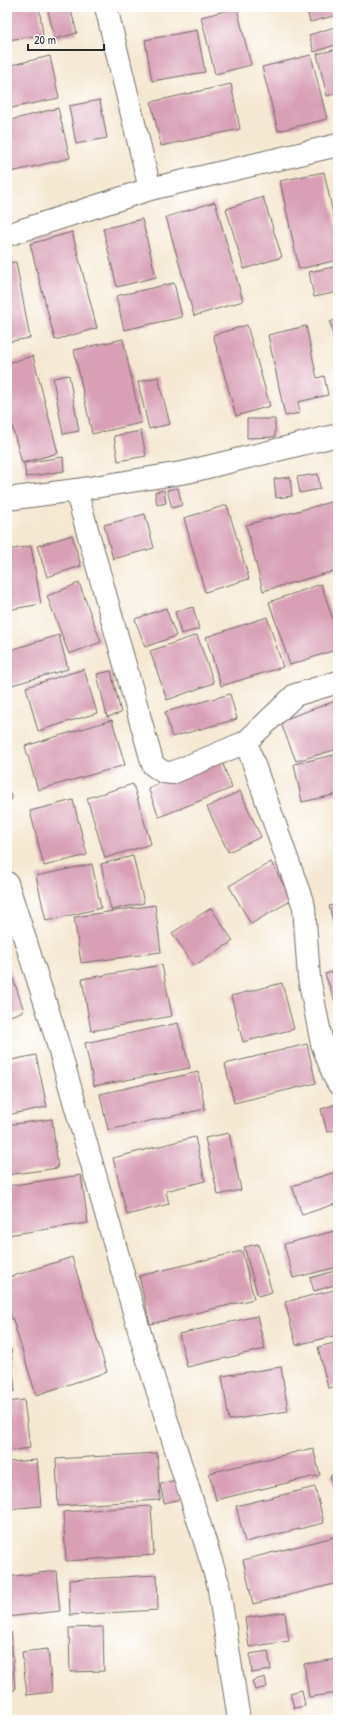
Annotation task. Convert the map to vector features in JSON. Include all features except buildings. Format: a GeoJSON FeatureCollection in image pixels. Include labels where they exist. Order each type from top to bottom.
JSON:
{"type":"FeatureCollection","features":[{"type":"Feature","properties":{"kind":"street"},"geometry":{"type":"LineString","coordinates":[[106,7],[150,189]]}},
{"type":"Feature","properties":{"kind":"street"},"geometry":{"type":"LineString","coordinates":[[7,235],[150,189],[338,145]]}},
{"type":"Feature","properties":{"kind":"street"},"geometry":{"type":"LineString","coordinates":[[7,499],[76,490],[187,472],[338,435]]}},
{"type":"Feature","properties":{"kind":"street"},"geometry":{"type":"LineString","coordinates":[[76,490],[153,765],[163,772],[172,773],[246,742],[295,695],[338,682]]}},
{"type":"Feature","properties":{"kind":"street"},"geometry":{"type":"LineString","coordinates":[[246,742],[304,907],[308,978],[322,1044],[338,1083]]}},
{"type":"Feature","properties":{"kind":"street"},"geometry":{"type":"LineString","coordinates":[[7,883],[53,1027],[145,1351],[218,1583],[239,1720]]}}]}
